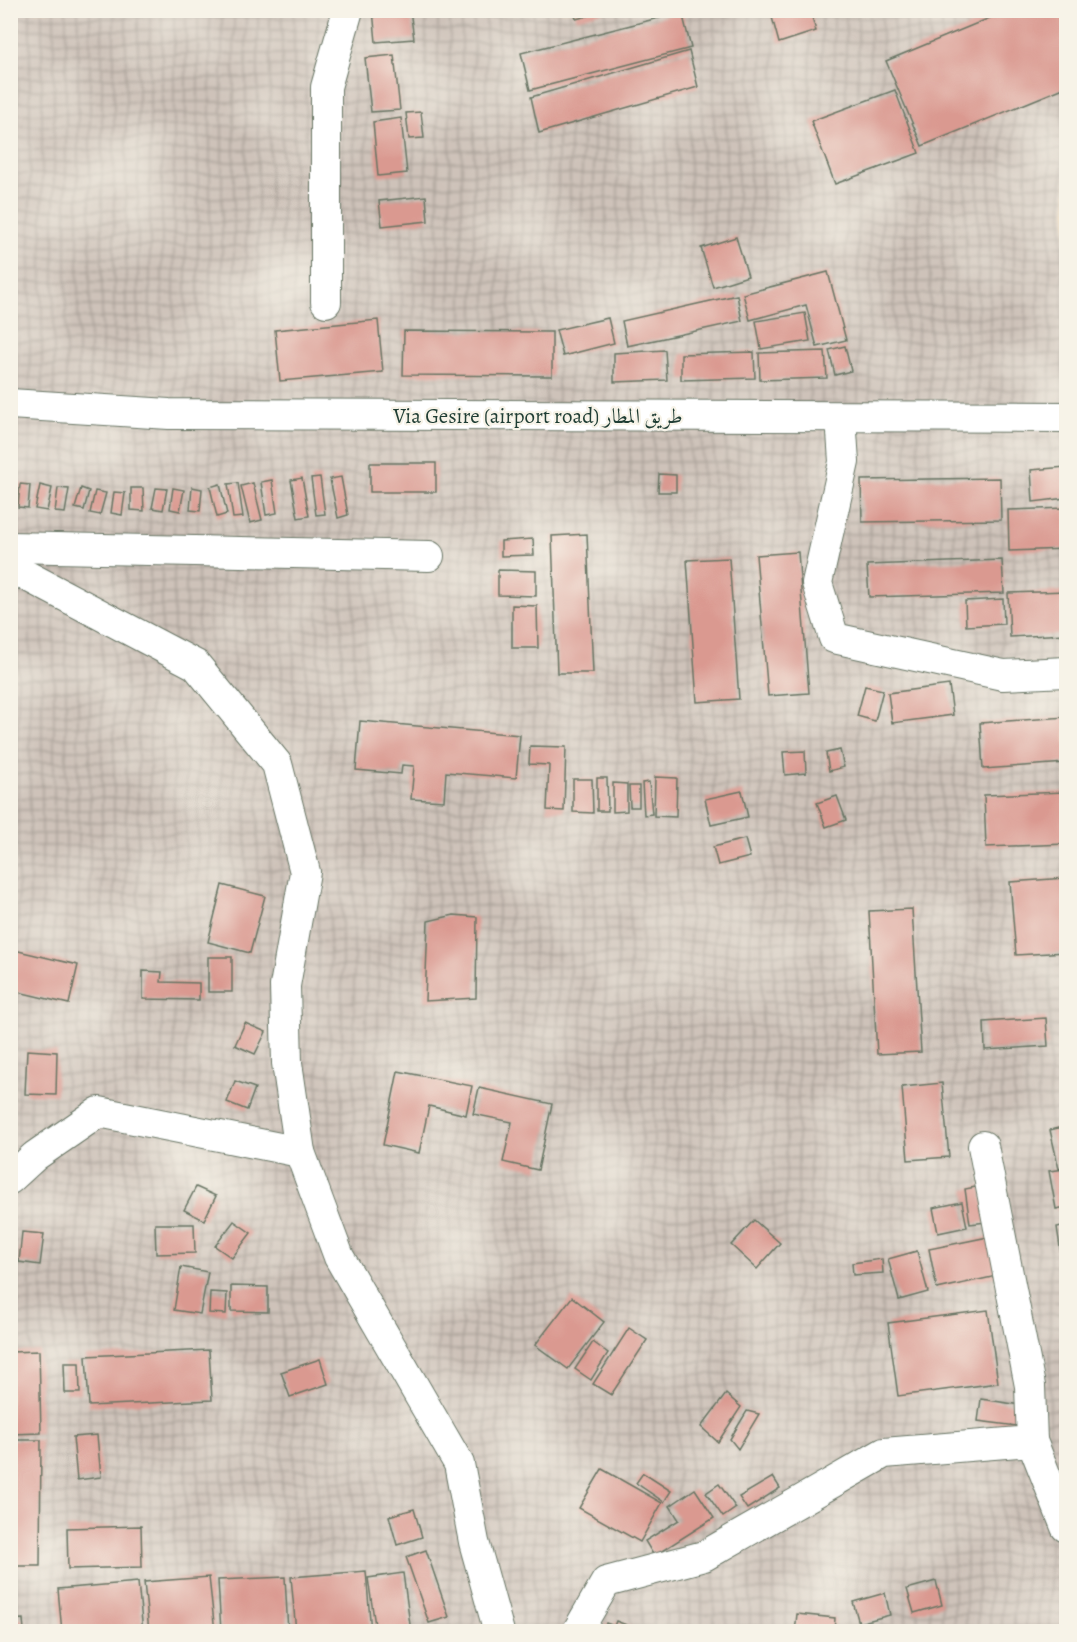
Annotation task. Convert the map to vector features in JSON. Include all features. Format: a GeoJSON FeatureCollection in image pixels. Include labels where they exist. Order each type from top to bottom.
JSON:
{"type":"FeatureCollection","features":[{"type":"Feature","properties":{"kind":"street"},"geometry":{"type":"LineString","coordinates":[[326,302],[326,87],[348,10]]}},
{"type":"Feature","properties":{"kind":"street","name":"Via Gesire (airport road) طريق المطار"},"geometry":{"type":"LineString","coordinates":[[10,404],[169,414],[1066,417]]}},
{"type":"Feature","properties":{"kind":"street"},"geometry":{"type":"LineString","coordinates":[[841,417],[844,462],[818,583],[834,638],[1003,675],[1066,672]]}},
{"type":"Feature","properties":{"kind":"street"},"geometry":{"type":"LineString","coordinates":[[10,547],[429,556]]}},
{"type":"Feature","properties":{"kind":"street"},"geometry":{"type":"LineString","coordinates":[[10,567],[196,665],[277,764],[305,872],[285,986],[287,1063],[300,1152],[339,1257],[459,1464],[474,1542],[499,1632]]}},
{"type":"Feature","properties":{"kind":"street"},"geometry":{"type":"LineString","coordinates":[[10,1179],[35,1156],[99,1112],[300,1152]]}},
{"type":"Feature","properties":{"kind":"street"},"geometry":{"type":"LineString","coordinates":[[983,1146],[1030,1386],[1032,1441],[1066,1527]]}},
{"type":"Feature","properties":{"kind":"street"},"geometry":{"type":"LineString","coordinates":[[577,1632],[606,1582],[704,1556],[884,1453],[1032,1441]]}},
{"type":"Feature","properties":{"kind":"shaded area"},"geometry":{"type":"Polygon","coordinates":[[[11,11],[1066,11],[1066,1631],[11,1631],[11,11]]]}},
{"type":"Feature","properties":{"kind":"building"},"geometry":{"type":"Polygon","coordinates":[[[373,10],[410,10],[414,39],[376,42],[373,10]]]}},
{"type":"Feature","properties":{"kind":"building"},"geometry":{"type":"Polygon","coordinates":[[[574,10],[606,10],[606,11],[576,19],[574,10]]]}},
{"type":"Feature","properties":{"kind":"building"},"geometry":{"type":"Polygon","coordinates":[[[770,10],[810,10],[816,31],[779,43],[770,10]]]}},
{"type":"Feature","properties":{"kind":"building"},"geometry":{"type":"Polygon","coordinates":[[[1009,10],[1066,10],[1066,87],[922,146],[886,61],[1009,10]]]}},
{"type":"Feature","properties":{"kind":"building"},"geometry":{"type":"Polygon","coordinates":[[[682,12],[691,48],[530,90],[521,53],[682,12]]]}},
{"type":"Feature","properties":{"kind":"building"},"geometry":{"type":"Polygon","coordinates":[[[689,51],[698,87],[539,133],[531,97],[689,51]]]}},
{"type":"Feature","properties":{"kind":"building"},"geometry":{"type":"Polygon","coordinates":[[[394,55],[400,110],[371,112],[365,58],[394,55]]]}},
{"type":"Feature","properties":{"kind":"building"},"geometry":{"type":"Polygon","coordinates":[[[895,90],[919,153],[835,184],[811,121],[895,90]]]}},
{"type":"Feature","properties":{"kind":"building"},"geometry":{"type":"Polygon","coordinates":[[[421,112],[424,138],[409,139],[406,113],[421,112]]]}},
{"type":"Feature","properties":{"kind":"building"},"geometry":{"type":"Polygon","coordinates":[[[401,118],[407,173],[378,176],[373,122],[401,118]]]}},
{"type":"Feature","properties":{"kind":"building"},"geometry":{"type":"Polygon","coordinates":[[[426,196],[428,221],[382,226],[379,201],[426,196]]]}},
{"type":"Feature","properties":{"kind":"building"},"geometry":{"type":"Polygon","coordinates":[[[736,237],[748,276],[713,287],[701,248],[736,237]]]}},
{"type":"Feature","properties":{"kind":"building"},"geometry":{"type":"Polygon","coordinates":[[[828,272],[846,340],[817,347],[806,305],[750,320],[743,294],[828,272]]]}},
{"type":"Feature","properties":{"kind":"building"},"geometry":{"type":"Polygon","coordinates":[[[737,295],[742,321],[627,346],[622,321],[737,295]]]}},
{"type":"Feature","properties":{"kind":"building"},"geometry":{"type":"Polygon","coordinates":[[[805,313],[810,341],[761,349],[756,321],[805,313]]]}},
{"type":"Feature","properties":{"kind":"building"},"geometry":{"type":"Polygon","coordinates":[[[608,318],[614,343],[563,356],[556,330],[608,318]]]}},
{"type":"Feature","properties":{"kind":"building"},"geometry":{"type":"Polygon","coordinates":[[[378,320],[383,372],[280,381],[275,330],[378,320]]]}},
{"type":"Feature","properties":{"kind":"building"},"geometry":{"type":"Polygon","coordinates":[[[404,331],[552,332],[552,376],[403,375],[404,331]]]}},
{"type":"Feature","properties":{"kind":"building"},"geometry":{"type":"Polygon","coordinates":[[[845,346],[851,371],[835,375],[829,350],[845,346]]]}},
{"type":"Feature","properties":{"kind":"building"},"geometry":{"type":"Polygon","coordinates":[[[665,350],[667,380],[614,382],[614,353],[665,350]]]}},
{"type":"Feature","properties":{"kind":"building"},"geometry":{"type":"Polygon","coordinates":[[[825,351],[827,378],[760,380],[759,353],[825,351]]]}},
{"type":"Feature","properties":{"kind":"building"},"geometry":{"type":"Polygon","coordinates":[[[754,352],[755,378],[681,380],[681,354],[754,352]]]}},
{"type":"Feature","properties":{"kind":"building"},"geometry":{"type":"Polygon","coordinates":[[[370,463],[436,463],[436,492],[370,492],[370,463]]]}},
{"type":"Feature","properties":{"kind":"building"},"geometry":{"type":"Polygon","coordinates":[[[1066,467],[1066,498],[1033,502],[1031,470],[1066,467]]]}},
{"type":"Feature","properties":{"kind":"building"},"geometry":{"type":"Polygon","coordinates":[[[659,474],[676,475],[676,492],[658,492],[659,474]]]}},
{"type":"Feature","properties":{"kind":"building"},"geometry":{"type":"Polygon","coordinates":[[[320,477],[325,514],[316,515],[311,478],[320,477]]]}},
{"type":"Feature","properties":{"kind":"building"},"geometry":{"type":"Polygon","coordinates":[[[341,477],[348,515],[338,518],[330,479],[341,477]]]}},
{"type":"Feature","properties":{"kind":"building"},"geometry":{"type":"Polygon","coordinates":[[[302,478],[309,516],[298,518],[291,480],[302,478]]]}},
{"type":"Feature","properties":{"kind":"building"},"geometry":{"type":"Polygon","coordinates":[[[1000,478],[1001,520],[862,522],[861,480],[1000,478]]]}},
{"type":"Feature","properties":{"kind":"building"},"geometry":{"type":"Polygon","coordinates":[[[272,480],[277,513],[266,515],[261,482],[272,480]]]}},
{"type":"Feature","properties":{"kind":"building"},"geometry":{"type":"Polygon","coordinates":[[[238,483],[243,517],[233,518],[228,484],[238,483]]]}},
{"type":"Feature","properties":{"kind":"building"},"geometry":{"type":"Polygon","coordinates":[[[253,483],[262,520],[250,523],[241,486],[253,483]]]}},
{"type":"Feature","properties":{"kind":"building"},"geometry":{"type":"Polygon","coordinates":[[[20,484],[30,485],[28,508],[18,507],[20,484]]]}},
{"type":"Feature","properties":{"kind":"building"},"geometry":{"type":"Polygon","coordinates":[[[220,484],[227,514],[217,517],[210,487],[220,484]]]}},
{"type":"Feature","properties":{"kind":"building"},"geometry":{"type":"Polygon","coordinates":[[[40,485],[52,488],[47,511],[35,509],[40,485]]]}},
{"type":"Feature","properties":{"kind":"building"},"geometry":{"type":"Polygon","coordinates":[[[192,487],[202,489],[200,511],[190,510],[192,487]]]}},
{"type":"Feature","properties":{"kind":"building"},"geometry":{"type":"Polygon","coordinates":[[[58,488],[69,489],[65,513],[55,512],[58,488]]]}},
{"type":"Feature","properties":{"kind":"building"},"geometry":{"type":"Polygon","coordinates":[[[81,488],[89,491],[84,510],[75,508],[81,488]]]}},
{"type":"Feature","properties":{"kind":"building"},"geometry":{"type":"Polygon","coordinates":[[[131,488],[143,488],[144,511],[131,510],[131,488]]]}},
{"type":"Feature","properties":{"kind":"building"},"geometry":{"type":"Polygon","coordinates":[[[156,488],[167,489],[163,510],[152,508],[156,488]]]}},
{"type":"Feature","properties":{"kind":"building"},"geometry":{"type":"Polygon","coordinates":[[[173,488],[184,490],[180,511],[170,509],[173,488]]]}},
{"type":"Feature","properties":{"kind":"building"},"geometry":{"type":"Polygon","coordinates":[[[95,491],[106,493],[100,515],[90,513],[95,491]]]}},
{"type":"Feature","properties":{"kind":"building"},"geometry":{"type":"Polygon","coordinates":[[[114,492],[125,493],[122,515],[111,513],[114,492]]]}},
{"type":"Feature","properties":{"kind":"building"},"geometry":{"type":"Polygon","coordinates":[[[1066,508],[1066,549],[1009,551],[1008,510],[1066,508]]]}},
{"type":"Feature","properties":{"kind":"building"},"geometry":{"type":"Polygon","coordinates":[[[587,534],[593,673],[557,673],[552,536],[587,534]]]}},
{"type":"Feature","properties":{"kind":"building"},"geometry":{"type":"Polygon","coordinates":[[[533,539],[534,555],[501,556],[501,541],[533,539]]]}},
{"type":"Feature","properties":{"kind":"building"},"geometry":{"type":"Polygon","coordinates":[[[798,552],[809,693],[768,696],[756,555],[798,552]]]}},
{"type":"Feature","properties":{"kind":"building"},"geometry":{"type":"Polygon","coordinates":[[[729,558],[739,699],[697,702],[687,560],[729,558]]]}},
{"type":"Feature","properties":{"kind":"building"},"geometry":{"type":"Polygon","coordinates":[[[1002,560],[1004,593],[869,597],[867,565],[1002,560]]]}},
{"type":"Feature","properties":{"kind":"building"},"geometry":{"type":"Polygon","coordinates":[[[498,570],[536,571],[536,596],[498,595],[498,570]]]}},
{"type":"Feature","properties":{"kind":"building"},"geometry":{"type":"Polygon","coordinates":[[[1066,591],[1066,634],[1010,637],[1008,593],[1066,591]]]}},
{"type":"Feature","properties":{"kind":"building"},"geometry":{"type":"Polygon","coordinates":[[[1003,599],[1004,624],[966,626],[965,601],[1003,599]]]}},
{"type":"Feature","properties":{"kind":"building"},"geometry":{"type":"Polygon","coordinates":[[[512,605],[537,606],[538,648],[512,648],[512,605]]]}},
{"type":"Feature","properties":{"kind":"building"},"geometry":{"type":"Polygon","coordinates":[[[949,685],[953,715],[892,723],[888,693],[949,685]]]}},
{"type":"Feature","properties":{"kind":"building"},"geometry":{"type":"Polygon","coordinates":[[[865,686],[883,690],[875,721],[857,716],[865,686]]]}},
{"type":"Feature","properties":{"kind":"building"},"geometry":{"type":"Polygon","coordinates":[[[1066,717],[1066,763],[983,769],[980,723],[1066,717]]]}},
{"type":"Feature","properties":{"kind":"building"},"geometry":{"type":"Polygon","coordinates":[[[360,721],[520,735],[516,778],[446,772],[444,801],[411,799],[414,766],[402,765],[401,774],[356,770],[360,721]]]}},
{"type":"Feature","properties":{"kind":"building"},"geometry":{"type":"Polygon","coordinates":[[[530,746],[566,747],[564,811],[547,810],[549,765],[529,764],[530,746]]]}},
{"type":"Feature","properties":{"kind":"building"},"geometry":{"type":"Polygon","coordinates":[[[840,750],[844,767],[829,771],[826,753],[840,750]]]}},
{"type":"Feature","properties":{"kind":"building"},"geometry":{"type":"Polygon","coordinates":[[[805,751],[806,773],[785,775],[783,752],[805,751]]]}},
{"type":"Feature","properties":{"kind":"building"},"geometry":{"type":"Polygon","coordinates":[[[655,777],[677,778],[676,817],[654,816],[655,777]]]}},
{"type":"Feature","properties":{"kind":"building"},"geometry":{"type":"Polygon","coordinates":[[[597,778],[607,778],[608,811],[597,811],[597,778]]]}},
{"type":"Feature","properties":{"kind":"building"},"geometry":{"type":"Polygon","coordinates":[[[573,779],[592,779],[593,813],[573,812],[573,779]]]}},
{"type":"Feature","properties":{"kind":"building"},"geometry":{"type":"Polygon","coordinates":[[[649,782],[652,814],[644,815],[642,783],[649,782]]]}},
{"type":"Feature","properties":{"kind":"building"},"geometry":{"type":"Polygon","coordinates":[[[613,783],[627,784],[627,811],[613,812],[613,783]]]}},
{"type":"Feature","properties":{"kind":"building"},"geometry":{"type":"Polygon","coordinates":[[[629,786],[639,786],[639,807],[630,807],[629,786]]]}},
{"type":"Feature","properties":{"kind":"building"},"geometry":{"type":"Polygon","coordinates":[[[742,791],[748,817],[711,825],[705,799],[742,791]]]}},
{"type":"Feature","properties":{"kind":"building"},"geometry":{"type":"Polygon","coordinates":[[[1066,792],[1066,844],[986,847],[984,795],[1066,792]]]}},
{"type":"Feature","properties":{"kind":"building"},"geometry":{"type":"Polygon","coordinates":[[[837,796],[846,820],[826,827],[817,803],[837,796]]]}},
{"type":"Feature","properties":{"kind":"building"},"geometry":{"type":"Polygon","coordinates":[[[745,839],[750,857],[718,865],[713,847],[745,839]]]}},
{"type":"Feature","properties":{"kind":"building"},"geometry":{"type":"Polygon","coordinates":[[[1066,878],[1066,952],[1016,955],[1010,882],[1066,878]]]}},
{"type":"Feature","properties":{"kind":"building"},"geometry":{"type":"Polygon","coordinates":[[[222,885],[265,896],[250,953],[208,942],[222,885]]]}},
{"type":"Feature","properties":{"kind":"building"},"geometry":{"type":"Polygon","coordinates":[[[912,909],[921,1052],[877,1054],[869,911],[912,909]]]}},
{"type":"Feature","properties":{"kind":"building"},"geometry":{"type":"Polygon","coordinates":[[[454,915],[477,917],[476,998],[425,1001],[428,921],[454,915]]]}},
{"type":"Feature","properties":{"kind":"building"},"geometry":{"type":"Polygon","coordinates":[[[10,949],[78,965],[69,1004],[10,990],[10,949]]]}},
{"type":"Feature","properties":{"kind":"building"},"geometry":{"type":"Polygon","coordinates":[[[208,957],[232,957],[232,992],[208,992],[208,957]]]}},
{"type":"Feature","properties":{"kind":"building"},"geometry":{"type":"Polygon","coordinates":[[[143,971],[162,972],[161,982],[199,983],[199,1000],[143,999],[143,971]]]}},
{"type":"Feature","properties":{"kind":"building"},"geometry":{"type":"Polygon","coordinates":[[[1046,1018],[1048,1046],[985,1050],[984,1022],[1046,1018]]]}},
{"type":"Feature","properties":{"kind":"building"},"geometry":{"type":"Polygon","coordinates":[[[245,1023],[266,1032],[255,1054],[235,1045],[245,1023]]]}},
{"type":"Feature","properties":{"kind":"building"},"geometry":{"type":"Polygon","coordinates":[[[27,1050],[57,1052],[56,1095],[25,1094],[27,1050]]]}},
{"type":"Feature","properties":{"kind":"building"},"geometry":{"type":"Polygon","coordinates":[[[398,1071],[472,1086],[466,1115],[429,1106],[419,1153],[383,1145],[398,1071]]]}},
{"type":"Feature","properties":{"kind":"building"},"geometry":{"type":"Polygon","coordinates":[[[235,1081],[255,1088],[247,1110],[227,1102],[235,1081]]]}},
{"type":"Feature","properties":{"kind":"building"},"geometry":{"type":"Polygon","coordinates":[[[942,1083],[949,1157],[908,1160],[902,1087],[942,1083]]]}},
{"type":"Feature","properties":{"kind":"building"},"geometry":{"type":"Polygon","coordinates":[[[479,1088],[552,1104],[538,1170],[503,1162],[512,1122],[473,1114],[479,1088]]]}},
{"type":"Feature","properties":{"kind":"building"},"geometry":{"type":"Polygon","coordinates":[[[1066,1126],[1066,1167],[1059,1169],[1050,1130],[1066,1126]]]}},
{"type":"Feature","properties":{"kind":"building"},"geometry":{"type":"Polygon","coordinates":[[[1066,1169],[1066,1207],[1056,1209],[1049,1171],[1066,1169]]]}},
{"type":"Feature","properties":{"kind":"building"},"geometry":{"type":"Polygon","coordinates":[[[981,1186],[986,1222],[970,1224],[965,1189],[981,1186]]]}},
{"type":"Feature","properties":{"kind":"building"},"geometry":{"type":"Polygon","coordinates":[[[196,1187],[216,1196],[204,1220],[184,1210],[196,1187]]]}},
{"type":"Feature","properties":{"kind":"building"},"geometry":{"type":"Polygon","coordinates":[[[962,1202],[967,1227],[938,1233],[933,1208],[962,1202]]]}},
{"type":"Feature","properties":{"kind":"building"},"geometry":{"type":"Polygon","coordinates":[[[754,1220],[780,1243],[757,1269],[731,1245],[754,1220]]]}},
{"type":"Feature","properties":{"kind":"building"},"geometry":{"type":"Polygon","coordinates":[[[234,1221],[251,1233],[232,1258],[215,1246],[234,1221]]]}},
{"type":"Feature","properties":{"kind":"building"},"geometry":{"type":"Polygon","coordinates":[[[155,1224],[194,1224],[195,1253],[156,1254],[155,1224]]]}},
{"type":"Feature","properties":{"kind":"building"},"geometry":{"type":"Polygon","coordinates":[[[1066,1225],[1066,1267],[1063,1267],[1057,1227],[1066,1225]]]}},
{"type":"Feature","properties":{"kind":"building"},"geometry":{"type":"Polygon","coordinates":[[[22,1232],[44,1234],[40,1265],[19,1262],[22,1232]]]}},
{"type":"Feature","properties":{"kind":"building"},"geometry":{"type":"Polygon","coordinates":[[[998,1235],[1006,1274],[937,1289],[929,1249],[998,1235]]]}},
{"type":"Feature","properties":{"kind":"building"},"geometry":{"type":"Polygon","coordinates":[[[917,1251],[928,1292],[899,1300],[888,1259],[917,1251]]]}},
{"type":"Feature","properties":{"kind":"building"},"geometry":{"type":"Polygon","coordinates":[[[882,1259],[883,1273],[853,1275],[852,1263],[882,1259]]]}},
{"type":"Feature","properties":{"kind":"building"},"geometry":{"type":"Polygon","coordinates":[[[181,1267],[208,1272],[200,1314],[174,1310],[181,1267]]]}},
{"type":"Feature","properties":{"kind":"building"},"geometry":{"type":"Polygon","coordinates":[[[231,1286],[268,1287],[268,1312],[231,1311],[231,1286]]]}},
{"type":"Feature","properties":{"kind":"building"},"geometry":{"type":"Polygon","coordinates":[[[210,1292],[227,1293],[226,1314],[209,1313],[210,1292]]]}},
{"type":"Feature","properties":{"kind":"building"},"geometry":{"type":"Polygon","coordinates":[[[572,1297],[604,1322],[568,1369],[535,1345],[572,1297]]]}},
{"type":"Feature","properties":{"kind":"building"},"geometry":{"type":"Polygon","coordinates":[[[988,1310],[998,1383],[898,1396],[888,1323],[988,1310]]]}},
{"type":"Feature","properties":{"kind":"building"},"geometry":{"type":"Polygon","coordinates":[[[629,1328],[647,1340],[611,1395],[593,1384],[629,1328]]]}},
{"type":"Feature","properties":{"kind":"building"},"geometry":{"type":"Polygon","coordinates":[[[593,1342],[608,1353],[591,1380],[575,1369],[593,1342]]]}},
{"type":"Feature","properties":{"kind":"building"},"geometry":{"type":"Polygon","coordinates":[[[209,1350],[212,1400],[89,1406],[86,1356],[209,1350]]]}},
{"type":"Feature","properties":{"kind":"building"},"geometry":{"type":"Polygon","coordinates":[[[39,1351],[41,1433],[10,1434],[10,1352],[39,1351]]]}},
{"type":"Feature","properties":{"kind":"building"},"geometry":{"type":"Polygon","coordinates":[[[320,1359],[328,1384],[290,1397],[281,1372],[320,1359]]]}},
{"type":"Feature","properties":{"kind":"building"},"geometry":{"type":"Polygon","coordinates":[[[64,1363],[79,1363],[80,1393],[65,1393],[64,1363]]]}},
{"type":"Feature","properties":{"kind":"building"},"geometry":{"type":"Polygon","coordinates":[[[726,1394],[741,1407],[718,1442],[701,1427],[726,1394]]]}},
{"type":"Feature","properties":{"kind":"building"},"geometry":{"type":"Polygon","coordinates":[[[981,1399],[1020,1405],[1017,1426],[978,1421],[981,1399]]]}},
{"type":"Feature","properties":{"kind":"building"},"geometry":{"type":"Polygon","coordinates":[[[747,1411],[759,1414],[738,1449],[730,1439],[747,1411]]]}},
{"type":"Feature","properties":{"kind":"building"},"geometry":{"type":"Polygon","coordinates":[[[97,1435],[101,1477],[77,1480],[73,1437],[97,1435]]]}},
{"type":"Feature","properties":{"kind":"building"},"geometry":{"type":"Polygon","coordinates":[[[10,1440],[41,1440],[40,1566],[10,1566],[10,1440]]]}},
{"type":"Feature","properties":{"kind":"building"},"geometry":{"type":"Polygon","coordinates":[[[602,1469],[662,1503],[640,1542],[579,1508],[602,1469]]]}},
{"type":"Feature","properties":{"kind":"building"},"geometry":{"type":"Polygon","coordinates":[[[643,1473],[671,1491],[664,1502],[636,1483],[643,1473]]]}},
{"type":"Feature","properties":{"kind":"building"},"geometry":{"type":"Polygon","coordinates":[[[773,1477],[780,1488],[747,1509],[739,1497],[773,1477]]]}},
{"type":"Feature","properties":{"kind":"building"},"geometry":{"type":"Polygon","coordinates":[[[719,1484],[736,1508],[723,1517],[706,1493],[719,1484]]]}},
{"type":"Feature","properties":{"kind":"building"},"geometry":{"type":"Polygon","coordinates":[[[695,1489],[714,1518],[654,1556],[645,1541],[679,1520],[670,1506],[695,1489]]]}},
{"type":"Feature","properties":{"kind":"building"},"geometry":{"type":"Polygon","coordinates":[[[414,1509],[422,1537],[397,1545],[389,1516],[414,1509]]]}},
{"type":"Feature","properties":{"kind":"building"},"geometry":{"type":"Polygon","coordinates":[[[141,1526],[142,1567],[68,1569],[67,1528],[141,1526]]]}},
{"type":"Feature","properties":{"kind":"building"},"geometry":{"type":"Polygon","coordinates":[[[426,1550],[449,1617],[429,1623],[406,1557],[426,1550]]]}},
{"type":"Feature","properties":{"kind":"building"},"geometry":{"type":"Polygon","coordinates":[[[366,1571],[371,1632],[296,1632],[291,1577],[366,1571]]]}},
{"type":"Feature","properties":{"kind":"building"},"geometry":{"type":"Polygon","coordinates":[[[403,1573],[411,1632],[376,1632],[368,1578],[403,1573]]]}},
{"type":"Feature","properties":{"kind":"building"},"geometry":{"type":"Polygon","coordinates":[[[209,1577],[215,1632],[149,1632],[144,1582],[209,1577]]]}},
{"type":"Feature","properties":{"kind":"building"},"geometry":{"type":"Polygon","coordinates":[[[285,1577],[288,1632],[221,1632],[218,1580],[285,1577]]]}},
{"type":"Feature","properties":{"kind":"building"},"geometry":{"type":"Polygon","coordinates":[[[936,1581],[942,1605],[914,1613],[907,1589],[936,1581]]]}},
{"type":"Feature","properties":{"kind":"building"},"geometry":{"type":"Polygon","coordinates":[[[138,1582],[143,1632],[62,1632],[58,1589],[138,1582]]]}},
{"type":"Feature","properties":{"kind":"building"},"geometry":{"type":"Polygon","coordinates":[[[885,1593],[890,1615],[859,1623],[853,1602],[885,1593]]]}},
{"type":"Feature","properties":{"kind":"building"},"geometry":{"type":"Polygon","coordinates":[[[797,1614],[835,1618],[834,1632],[795,1632],[797,1614]]]}},
{"type":"Feature","properties":{"kind":"building"},"geometry":{"type":"Polygon","coordinates":[[[23,1619],[24,1632],[10,1632],[10,1620],[23,1619]]]}},
{"type":"Feature","properties":{"kind":"building"},"geometry":{"type":"Polygon","coordinates":[[[616,1621],[634,1628],[632,1632],[603,1632],[606,1623],[614,1626],[616,1621]]]}}]}
